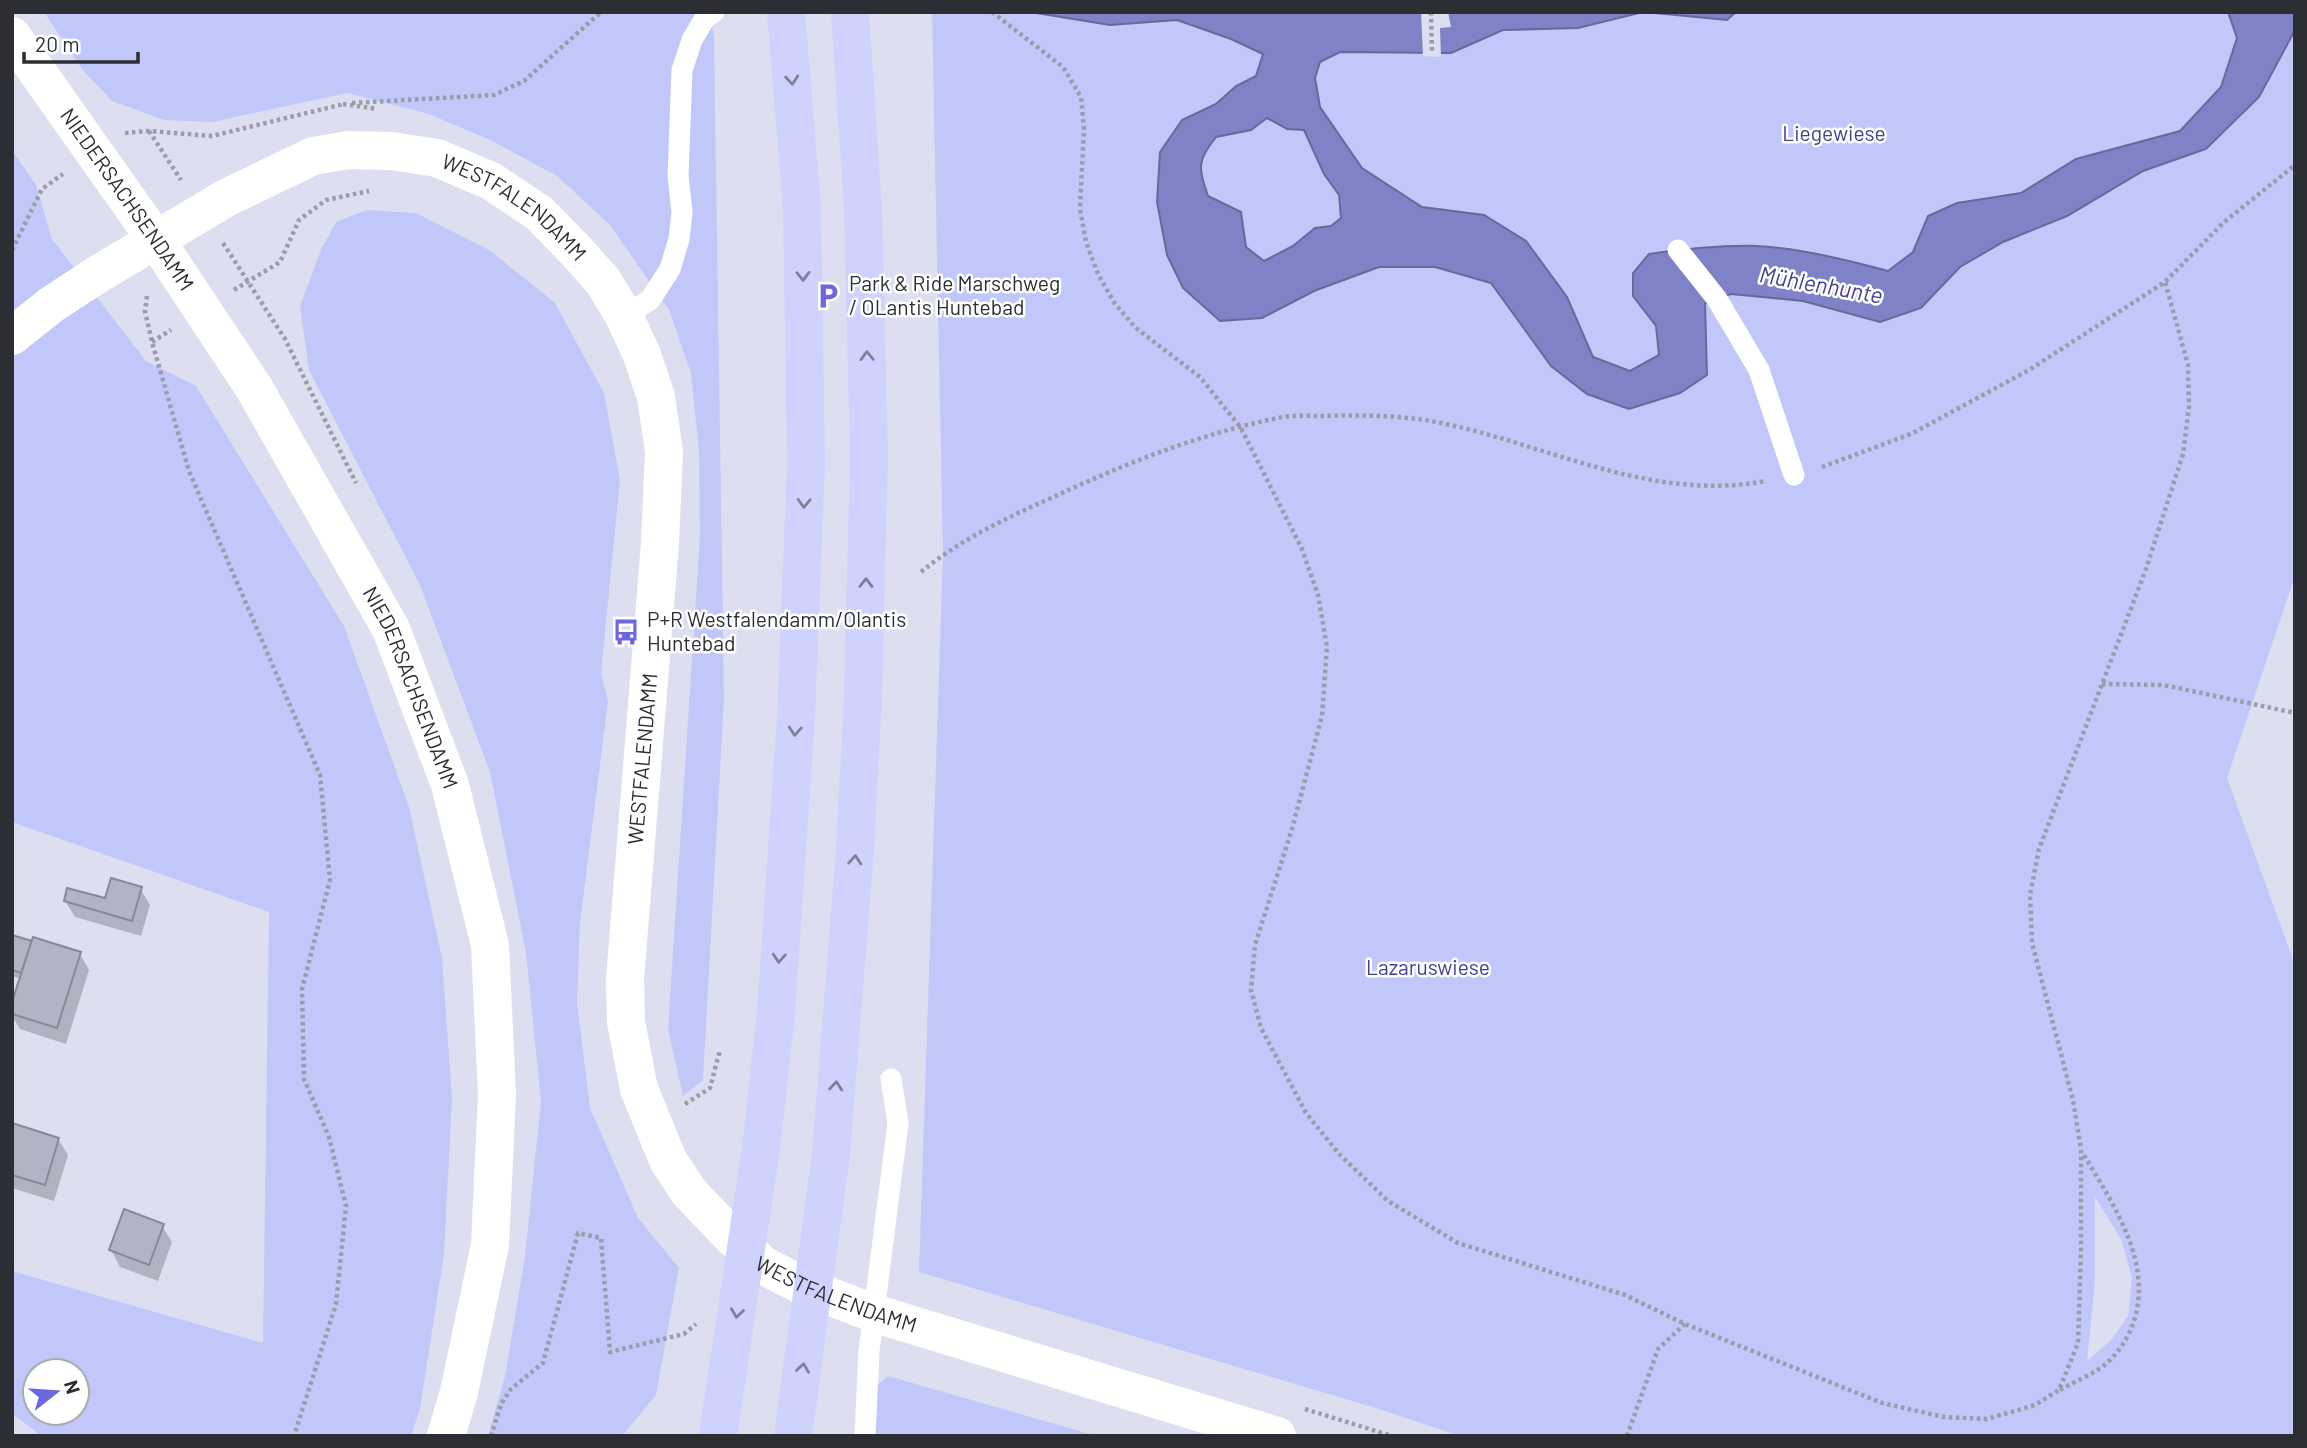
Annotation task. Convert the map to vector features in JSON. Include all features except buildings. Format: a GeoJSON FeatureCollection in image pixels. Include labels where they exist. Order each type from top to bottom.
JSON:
{"type":"FeatureCollection","features":[{"type":"Feature","properties":{"kind":"highway"},"geometry":{"type":"LineString","coordinates":[[718,1436],[761,1148],[774,1025],[796,717],[806,464],[802,208],[786,12]]}},
{"type":"Feature","properties":{"kind":"highway"},"geometry":{"type":"LineString","coordinates":[[793,1436],[831,1154],[855,849],[863,696],[869,455],[863,210],[853,20]]}},
{"type":"Feature","properties":{"kind":"street","name":"NIEDERSACHSENDAMM"},"geometry":{"type":"LineString","coordinates":[[12,36],[156,240],[254,388],[391,629],[450,785],[490,945],[497,1095],[490,1245],[451,1421]]}},
{"type":"Feature","properties":{"kind":"street","name":"WESTFALENDAMM"},"geometry":{"type":"LineString","coordinates":[[12,336],[51,305],[226,198],[313,156],[349,150],[437,158],[491,181],[539,213],[603,281],[624,316],[642,355],[656,397],[664,452],[660,543],[625,979],[626,1022],[639,1089],[668,1160],[689,1192],[727,1232],[764,1266],[807,1288],[873,1313],[1277,1436]]}},
{"type":"Feature","properties":{"kind":"lane"},"geometry":{"type":"LineString","coordinates":[[624,316],[650,300],[670,269],[679,239],[682,212],[678,176],[682,71],[692,40],[705,18],[714,12]]}},
{"type":"Feature","properties":{"kind":"lane"},"geometry":{"type":"LineString","coordinates":[[1678,250],[1717,299],[1759,370],[1794,475]]}},
{"type":"Feature","properties":{"kind":"lane"},"geometry":{"type":"LineString","coordinates":[[865,1436],[873,1313],[898,1123],[891,1079]]}},
{"type":"Feature","properties":{"kind":"path"},"geometry":{"type":"LineString","coordinates":[[149,131],[212,136],[343,104],[494,95],[524,81],[601,12]]}},
{"type":"Feature","properties":{"kind":"path"},"geometry":{"type":"LineString","coordinates":[[992,12],[1063,66],[1081,97],[1084,128],[1080,209],[1086,242],[1098,274],[1115,304],[1136,328],[1200,377],[1241,428],[1302,549],[1318,596],[1327,647],[1322,716],[1292,829],[1255,945],[1251,990],[1261,1028],[1306,1113],[1339,1154],[1388,1200],[1458,1243],[1625,1295],[1685,1324],[1882,1403],[1944,1417],[1987,1419],[2035,1405],[2103,1366],[2125,1344],[2137,1314],[2140,1281],[2132,1250],[2115,1207],[2081,1150]]}},
{"type":"Feature","properties":{"kind":"path"},"geometry":{"type":"LineString","coordinates":[[1431,12],[1432,53]]}},
{"type":"Feature","properties":{"kind":"path"},"geometry":{"type":"LineString","coordinates":[[12,250],[42,189],[93,151]]}},
{"type":"Feature","properties":{"kind":"path"},"geometry":{"type":"LineString","coordinates":[[921,572],[943,554],[1000,521],[1081,484],[1180,443],[1285,416],[1358,415],[1430,421],[1497,437],[1602,470],[1658,483],[1715,486],[1762,482],[1838,462],[1911,434],[2029,370],[2165,282],[2223,223],[2295,165]]}},
{"type":"Feature","properties":{"kind":"path"},"geometry":{"type":"LineString","coordinates":[[249,279],[280,262],[299,220],[326,200],[376,190]]}},
{"type":"Feature","properties":{"kind":"path"},"geometry":{"type":"LineString","coordinates":[[156,240],[145,311],[189,471],[320,775],[330,880],[302,989],[304,1079],[329,1137],[346,1206],[336,1304],[294,1436]]}},
{"type":"Feature","properties":{"kind":"path"},"geometry":{"type":"LineString","coordinates":[[2059,1390],[2078,1343],[2081,1150],[2071,1088],[2032,943],[2030,895],[2039,849],[2146,569],[2183,454],[2189,407],[2188,365],[2165,282]]}},
{"type":"Feature","properties":{"kind":"path"},"geometry":{"type":"LineString","coordinates":[[2102,684],[2164,685],[2295,713]]}},
{"type":"Feature","properties":{"kind":"path"},"geometry":{"type":"LineString","coordinates":[[491,1436],[501,1404],[511,1389],[543,1363],[578,1233],[601,1238],[610,1352],[684,1334],[702,1319]]}},
{"type":"Feature","properties":{"kind":"path"},"geometry":{"type":"LineString","coordinates":[[1628,1436],[1658,1349],[1685,1324]]}},
{"type":"Feature","properties":{"kind":"green space"},"geometry":{"type":"Polygon","coordinates":[[[44,12],[710,12],[714,37],[724,698],[703,1080],[683,1096],[668,1029],[700,536],[699,451],[691,373],[669,310],[610,225],[557,176],[492,141],[429,114],[347,93],[212,122],[164,120],[112,101],[82,69],[44,12]]]}},
{"type":"Feature","properties":{"kind":"green space","name":"Lazaruswiese"},"geometry":{"type":"Polygon","coordinates":[[[932,12],[1030,12],[1110,25],[1177,20],[1231,39],[1263,54],[1256,76],[1236,86],[1216,104],[1182,120],[1160,152],[1157,202],[1167,255],[1183,288],[1220,321],[1262,318],[1314,291],[1379,267],[1435,267],[1491,283],[1551,366],[1587,394],[1707,375],[1705,303],[1731,294],[1803,301],[1880,322],[1921,308],[1960,267],[2003,241],[2067,216],[2143,171],[2206,148],[2259,97],[2295,30],[2295,576],[2227,778],[2295,965],[2295,1436],[1460,1436],[1379,1409],[919,1272],[943,554],[932,12]],[[2095,1197],[2095,1280],[2087,1361],[2111,1340],[2128,1316],[2132,1278],[2121,1239],[2095,1197]]]}},
{"type":"Feature","properties":{"kind":"green space","name":"Liegewiese"},"geometry":{"type":"Polygon","coordinates":[[[1643,12],[1727,20],[1736,12],[2228,12],[2237,38],[2221,87],[2180,131],[2076,159],[2021,193],[1957,203],[1928,216],[1913,252],[1888,271],[1847,260],[1688,248],[1649,254],[1633,296],[1656,326],[1659,355],[1630,371],[1593,357],[1567,297],[1484,215],[1422,207],[1362,168],[1320,107],[1315,78],[1320,62],[1340,52],[1451,53],[1503,30],[1578,28],[1643,12]]]}},
{"type":"Feature","properties":{"kind":"green space"},"geometry":{"type":"Polygon","coordinates":[[[1267,118],[1287,129],[1304,130],[1324,174],[1339,195],[1342,218],[1331,226],[1315,228],[1293,246],[1264,261],[1246,247],[1241,212],[1208,196],[1201,165],[1205,153],[1216,137],[1251,130],[1267,118]]]}},
{"type":"Feature","properties":{"kind":"green space"},"geometry":{"type":"Polygon","coordinates":[[[12,150],[36,185],[52,239],[146,361],[196,386],[344,626],[409,807],[442,958],[452,1098],[444,1254],[420,1409],[411,1436],[41,1436],[30,1427],[91,1427],[91,1357],[21,1357],[21,1420],[12,1413],[12,1271],[263,1343],[269,912],[12,822],[12,150]]]}},
{"type":"Feature","properties":{"kind":"green space"},"geometry":{"type":"Polygon","coordinates":[[[367,210],[416,213],[489,250],[555,303],[604,393],[620,480],[601,673],[608,701],[580,923],[577,1002],[590,1108],[638,1218],[679,1268],[656,1395],[622,1436],[488,1436],[505,1376],[525,1256],[541,1101],[526,953],[490,772],[420,585],[309,370],[300,306],[321,250],[336,222],[367,210]]]}},
{"type":"Feature","properties":{"kind":"green space"},"geometry":{"type":"Polygon","coordinates":[[[888,1376],[1096,1436],[855,1436],[860,1400],[888,1376]]]}},
{"type":"Feature","properties":{"kind":"water","name":"Mühlenhunte"},"geometry":{"type":"Polygon","coordinates":[[[1030,12],[1643,12],[1578,28],[1503,30],[1451,53],[1340,52],[1320,62],[1315,78],[1320,107],[1362,168],[1422,207],[1484,215],[1526,241],[1567,297],[1593,357],[1630,371],[1659,355],[1656,326],[1633,296],[1633,273],[1649,254],[1729,246],[1772,247],[1888,271],[1913,252],[1928,216],[1957,203],[2021,193],[2076,159],[2180,131],[2221,87],[2237,38],[2228,12],[2295,12],[2295,30],[2259,97],[2206,149],[2143,171],[2067,216],[2003,242],[1960,267],[1921,308],[1880,322],[1803,301],[1731,294],[1705,303],[1707,375],[1680,393],[1629,409],[1587,394],[1551,366],[1491,283],[1435,267],[1379,267],[1314,291],[1262,318],[1220,321],[1183,288],[1167,255],[1157,202],[1160,152],[1182,120],[1216,104],[1236,86],[1256,76],[1263,54],[1231,39],[1177,20],[1110,25],[1030,12]],[[1267,118],[1251,130],[1216,137],[1202,159],[1202,178],[1208,196],[1241,212],[1246,247],[1264,261],[1293,246],[1315,228],[1331,226],[1341,218],[1339,195],[1324,174],[1304,130],[1287,129],[1267,118]]]}},
{"type":"Feature","properties":{"kind":"water"},"geometry":{"type":"Polygon","coordinates":[[[1644,12],[1736,12],[1727,20],[1644,12]]]}},
{"type":"Feature","properties":{"kind":"pier"},"geometry":{"type":"Polygon","coordinates":[[[1421,12],[1448,12],[1451,27],[1440,28],[1441,57],[1423,56],[1421,12]]]}},
{"type":"Feature","properties":{"kind":"place","name":"Park & Ride Marschweg / OLantis Huntebad"},"geometry":{"type":"Point","coordinates":[828,296]}},
{"type":"Feature","properties":{"kind":"place","name":"P+R Westfalendamm/Olantis Huntebad"},"geometry":{"type":"Point","coordinates":[626,632]}}]}
